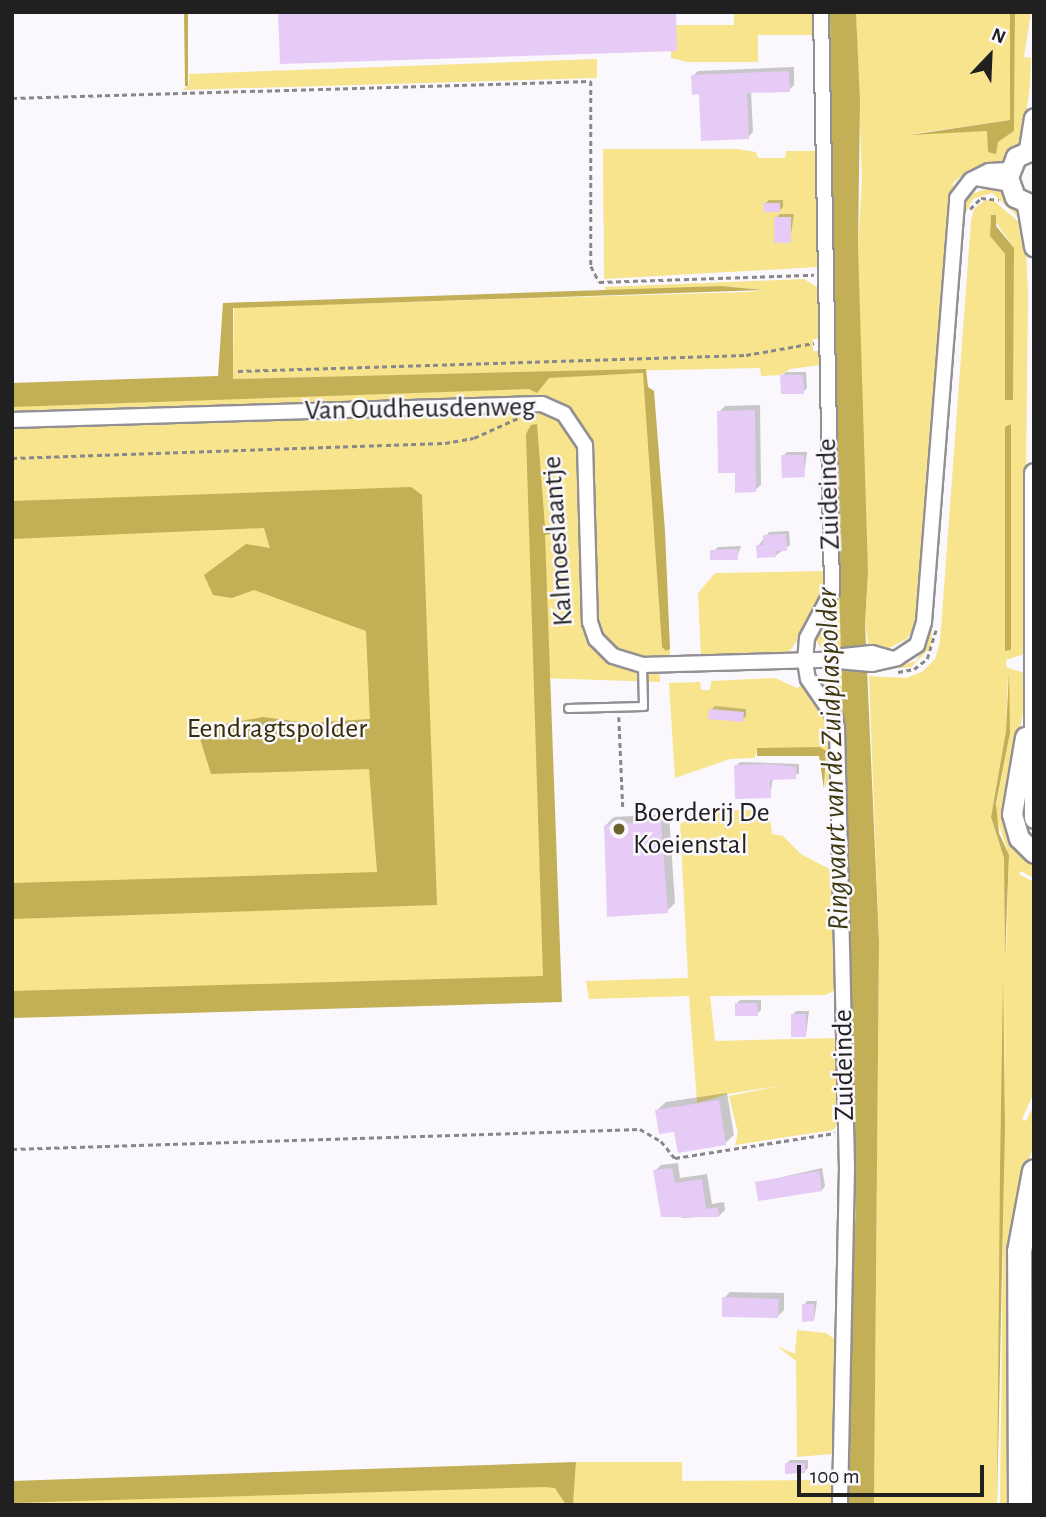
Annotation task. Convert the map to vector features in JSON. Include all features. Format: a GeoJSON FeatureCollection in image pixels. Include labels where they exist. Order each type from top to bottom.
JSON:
{"type":"FeatureCollection","features":[{"type":"Feature","properties":{"kind":"main road"},"geometry":{"type":"LineString","coordinates":[[1034,118],[1031,149],[1016,157],[1009,177],[1030,205],[1034,246]]}},
{"type":"Feature","properties":{"kind":"main road"},"geometry":{"type":"LineString","coordinates":[[1034,472],[1031,714],[1034,818]]}},
{"type":"Feature","properties":{"kind":"main road"},"geometry":{"type":"LineString","coordinates":[[1031,714],[1011,803],[1019,838],[1034,853]]}},
{"type":"Feature","properties":{"kind":"main road"},"geometry":{"type":"LineString","coordinates":[[1020,1505],[1022,1345],[1019,1251],[1034,1171]]}},
{"type":"Feature","properties":{"kind":"main road"},"geometry":{"type":"LineString","coordinates":[[1022,1345],[1034,1231]]}},
{"type":"Feature","properties":{"kind":"street","name":"Zuideinde"},"geometry":{"type":"LineString","coordinates":[[821,12],[824,342],[832,591],[807,638],[805,661],[813,690],[836,722],[846,1131],[840,1505]]}},
{"type":"Feature","properties":{"kind":"street","name":"Van Oudheusdenweg"},"geometry":{"type":"LineString","coordinates":[[12,420],[514,403],[555,408],[572,421],[585,445],[593,632],[613,656],[642,665],[890,658],[917,645],[923,622],[954,220],[960,190],[989,171],[1009,177]]}},
{"type":"Feature","properties":{"kind":"lane"},"geometry":{"type":"LineString","coordinates":[[568,708],[643,706],[642,665]]}},
{"type":"Feature","properties":{"kind":"path"},"geometry":{"type":"LineString","coordinates":[[12,98],[591,81],[591,266],[599,282],[824,275]]}},
{"type":"Feature","properties":{"kind":"path"},"geometry":{"type":"LineString","coordinates":[[968,217],[972,204],[981,198],[995,197],[1007,208]]}},
{"type":"Feature","properties":{"kind":"path"},"geometry":{"type":"LineString","coordinates":[[238,371],[746,355],[824,342]]}},
{"type":"Feature","properties":{"kind":"path"},"geometry":{"type":"LineString","coordinates":[[12,458],[445,443],[468,440],[526,416]]}},
{"type":"Feature","properties":{"kind":"path"},"geometry":{"type":"LineString","coordinates":[[618,707],[623,808]]}},
{"type":"Feature","properties":{"kind":"path"},"geometry":{"type":"LineString","coordinates":[[12,1150],[640,1129],[661,1141],[675,1158],[846,1131]]}},
{"type":"Feature","properties":{"kind":"green space"},"geometry":{"type":"Polygon","coordinates":[[[734,12],[816,12],[816,35],[758,35],[758,62],[687,62],[671,58],[671,25],[734,25],[734,12]]]}},
{"type":"Feature","properties":{"kind":"green space"},"geometry":{"type":"Polygon","coordinates":[[[825,12],[830,12],[842,651],[823,652],[816,640],[818,630],[835,615],[838,595],[825,12]]]}},
{"type":"Feature","properties":{"kind":"green space"},"geometry":{"type":"Polygon","coordinates":[[[856,12],[1010,12],[1010,120],[912,134],[987,131],[995,154],[998,142],[1014,131],[1015,12],[1031,12],[1024,57],[1031,58],[1022,145],[1002,163],[970,169],[953,183],[917,623],[907,639],[889,648],[869,648],[865,623],[868,572],[863,493],[858,247],[862,178],[856,12]]]}},
{"type":"Feature","properties":{"kind":"green space"},"geometry":{"type":"Polygon","coordinates":[[[597,59],[597,78],[182,90],[189,85],[189,74],[597,59]]]}},
{"type":"Feature","properties":{"kind":"green space"},"geometry":{"type":"Polygon","coordinates":[[[603,149],[737,149],[756,152],[758,158],[785,158],[786,151],[817,151],[818,267],[604,279],[603,149]]]}},
{"type":"Feature","properties":{"kind":"green space"},"geometry":{"type":"Polygon","coordinates":[[[991,187],[1005,194],[1021,212],[1022,220],[992,193],[973,199],[965,214],[931,647],[911,667],[886,669],[916,661],[927,640],[963,204],[974,193],[991,187]]]}},
{"type":"Feature","properties":{"kind":"green space"},"geometry":{"type":"Polygon","coordinates":[[[985,200],[994,201],[1025,227],[1028,294],[1024,654],[1006,660],[1006,667],[1024,673],[1023,712],[1011,783],[1022,854],[1034,862],[1034,878],[1021,871],[1019,874],[1034,882],[1034,1092],[1022,1119],[1026,1121],[1034,1105],[1034,1143],[1027,1166],[1013,1505],[1000,1505],[1006,980],[997,1505],[874,1505],[879,941],[869,676],[906,678],[922,672],[935,659],[940,642],[974,209],[985,200]],[[991,215],[990,236],[1005,254],[1005,400],[1014,248],[991,215]],[[1011,424],[1005,428],[1005,651],[1011,650],[1011,424]],[[1008,672],[1006,731],[991,817],[1004,858],[1006,957],[1009,855],[995,813],[1010,733],[1008,672]]]}},
{"type":"Feature","properties":{"kind":"green space"},"geometry":{"type":"Polygon","coordinates":[[[804,279],[819,288],[820,339],[813,339],[813,351],[820,351],[821,365],[790,369],[781,375],[761,376],[760,368],[233,379],[234,307],[748,292],[764,290],[721,286],[605,291],[605,287],[804,279]]]}},
{"type":"Feature","properties":{"kind":"green space","name":"Eendragtspolder"},"geometry":{"type":"Polygon","coordinates":[[[644,373],[662,647],[670,649],[670,659],[659,660],[660,682],[541,678],[553,985],[12,1003],[12,403],[644,373]]]}},
{"type":"Feature","properties":{"kind":"green space"},"geometry":{"type":"Polygon","coordinates":[[[827,571],[827,598],[789,652],[701,658],[698,593],[715,573],[827,571]]]}},
{"type":"Feature","properties":{"kind":"green space"},"geometry":{"type":"Polygon","coordinates":[[[838,674],[843,677],[849,844],[856,1199],[848,1405],[849,1505],[845,1505],[837,702],[816,682],[838,674]]]}},
{"type":"Feature","properties":{"kind":"green space"},"geometry":{"type":"Polygon","coordinates":[[[775,678],[797,688],[802,685],[830,718],[834,779],[825,787],[826,752],[757,749],[755,758],[730,759],[675,778],[669,683],[700,682],[701,690],[710,690],[711,681],[775,678]]]}},
{"type":"Feature","properties":{"kind":"green space"},"geometry":{"type":"Polygon","coordinates":[[[769,809],[772,834],[783,836],[801,854],[833,871],[839,988],[826,995],[710,996],[715,1041],[837,1038],[840,1122],[833,1130],[735,1145],[738,1133],[729,1096],[785,1085],[728,1094],[697,1103],[689,996],[589,999],[586,981],[688,978],[680,822],[706,821],[706,811],[769,809]]]}},
{"type":"Feature","properties":{"kind":"green space"},"geometry":{"type":"Polygon","coordinates":[[[1034,1275],[1034,1505],[1027,1505],[1028,1356],[1034,1275]]]}},
{"type":"Feature","properties":{"kind":"green space"},"geometry":{"type":"Polygon","coordinates":[[[797,1330],[826,1333],[837,1341],[832,1454],[797,1457],[796,1361],[777,1346],[795,1354],[797,1330]]]}},
{"type":"Feature","properties":{"kind":"green space"},"geometry":{"type":"Polygon","coordinates":[[[576,1462],[682,1462],[682,1481],[831,1480],[835,1505],[573,1505],[576,1462]]]}},
{"type":"Feature","properties":{"kind":"green space"},"geometry":{"type":"Polygon","coordinates":[[[569,1478],[570,1505],[12,1505],[12,1492],[569,1478]]]}},
{"type":"Feature","properties":{"kind":"shaded area"},"geometry":{"type":"Polygon","coordinates":[[[184,12],[188,12],[188,86],[185,86],[184,12]]]}},
{"type":"Feature","properties":{"kind":"shaded area"},"geometry":{"type":"Polygon","coordinates":[[[830,12],[856,12],[860,102],[858,247],[868,572],[865,623],[879,941],[874,1505],[849,1505],[848,1405],[856,1199],[832,326],[830,12]]]}},
{"type":"Feature","properties":{"kind":"shaded area"},"geometry":{"type":"Polygon","coordinates":[[[1010,12],[1015,12],[1014,131],[998,142],[996,154],[988,152],[987,131],[910,135],[1010,120],[1010,12]]]}},
{"type":"Feature","properties":{"kind":"shaded area"},"geometry":{"type":"Polygon","coordinates":[[[991,215],[996,215],[996,226],[1014,248],[1013,400],[1005,400],[1005,254],[990,236],[991,215]]]}},
{"type":"Feature","properties":{"kind":"shaded area"},"geometry":{"type":"Polygon","coordinates":[[[721,286],[764,290],[233,308],[233,379],[646,369],[648,387],[654,391],[665,531],[670,649],[666,651],[662,647],[643,373],[549,378],[537,393],[529,389],[12,407],[12,383],[218,376],[223,303],[721,286]]]}},
{"type":"Feature","properties":{"kind":"shaded area"},"geometry":{"type":"Polygon","coordinates":[[[537,424],[545,527],[567,531],[545,535],[562,1002],[12,1018],[12,991],[543,976],[526,434],[531,425],[537,424]]]}},
{"type":"Feature","properties":{"kind":"shaded area"},"geometry":{"type":"Polygon","coordinates":[[[1011,424],[1011,650],[1005,651],[1005,427],[1011,424]]]}},
{"type":"Feature","properties":{"kind":"shaded area"},"geometry":{"type":"Polygon","coordinates":[[[411,487],[422,495],[437,905],[12,919],[12,883],[377,872],[369,769],[211,774],[197,729],[263,717],[308,723],[370,719],[366,631],[254,590],[232,598],[213,595],[204,575],[246,544],[270,548],[264,528],[12,539],[12,501],[411,487]]]}},
{"type":"Feature","properties":{"kind":"shaded area"},"geometry":{"type":"Polygon","coordinates":[[[1009,672],[1010,733],[996,804],[999,833],[1009,855],[1005,958],[1004,858],[991,817],[1006,731],[1009,672]]]}},
{"type":"Feature","properties":{"kind":"shaded area"},"geometry":{"type":"Polygon","coordinates":[[[820,747],[826,751],[824,789],[819,756],[757,756],[757,748],[820,747]]]}},
{"type":"Feature","properties":{"kind":"shaded area"},"geometry":{"type":"Polygon","coordinates":[[[1003,980],[1005,1127],[997,1505],[1000,1171],[1003,980]]]}},
{"type":"Feature","properties":{"kind":"shaded area"},"geometry":{"type":"Polygon","coordinates":[[[576,1462],[573,1505],[566,1505],[555,1488],[545,1487],[12,1503],[12,1481],[576,1462]]]}},
{"type":"Feature","properties":{"kind":"building"},"geometry":{"type":"Polygon","coordinates":[[[278,12],[676,12],[677,51],[280,64],[278,12]]]}},
{"type":"Feature","properties":{"kind":"building"},"geometry":{"type":"Polygon","coordinates":[[[789,71],[790,92],[747,93],[749,139],[701,141],[699,94],[692,95],[691,75],[789,71]]]}},
{"type":"Feature","properties":{"kind":"building"},"geometry":{"type":"Polygon","coordinates":[[[763,203],[780,203],[780,212],[764,212],[763,203]]]}},
{"type":"Feature","properties":{"kind":"building"},"geometry":{"type":"Polygon","coordinates":[[[774,217],[791,217],[791,243],[774,243],[774,217]]]}},
{"type":"Feature","properties":{"kind":"building"},"geometry":{"type":"Polygon","coordinates":[[[780,375],[803,375],[804,394],[781,394],[780,375]]]}},
{"type":"Feature","properties":{"kind":"building"},"geometry":{"type":"Polygon","coordinates":[[[755,410],[756,492],[735,493],[735,473],[718,473],[717,411],[755,410]]]}},
{"type":"Feature","properties":{"kind":"building"},"geometry":{"type":"Polygon","coordinates":[[[781,455],[804,455],[805,477],[782,478],[781,455]]]}},
{"type":"Feature","properties":{"kind":"building"},"geometry":{"type":"Polygon","coordinates":[[[786,534],[787,551],[776,551],[776,557],[757,558],[756,545],[763,545],[763,535],[786,534]]]}},
{"type":"Feature","properties":{"kind":"building"},"geometry":{"type":"Polygon","coordinates":[[[738,549],[738,560],[710,560],[710,550],[738,549]]]}},
{"type":"Feature","properties":{"kind":"building"},"geometry":{"type":"Polygon","coordinates":[[[709,709],[744,712],[743,722],[708,719],[709,709]]]}},
{"type":"Feature","properties":{"kind":"building"},"geometry":{"type":"Polygon","coordinates":[[[770,764],[796,767],[796,779],[770,780],[771,798],[735,799],[734,765],[770,764]]]}},
{"type":"Feature","properties":{"kind":"building"},"geometry":{"type":"Polygon","coordinates":[[[704,810],[704,820],[691,821],[690,811],[704,810]]]}},
{"type":"Feature","properties":{"kind":"building"},"geometry":{"type":"Polygon","coordinates":[[[661,821],[668,913],[607,917],[604,825],[661,821]]]}},
{"type":"Feature","properties":{"kind":"building"},"geometry":{"type":"Polygon","coordinates":[[[735,1003],[757,1003],[758,1016],[735,1016],[735,1003]]]}},
{"type":"Feature","properties":{"kind":"building"},"geometry":{"type":"Polygon","coordinates":[[[791,1014],[806,1014],[806,1037],[791,1037],[791,1014]]]}},
{"type":"Feature","properties":{"kind":"building"},"geometry":{"type":"Polygon","coordinates":[[[719,1100],[726,1145],[678,1153],[674,1132],[659,1134],[655,1110],[719,1100]]]}},
{"type":"Feature","properties":{"kind":"building"},"geometry":{"type":"Polygon","coordinates":[[[672,1168],[675,1183],[702,1179],[706,1209],[718,1207],[719,1217],[661,1217],[653,1170],[672,1168]]]}},
{"type":"Feature","properties":{"kind":"building"},"geometry":{"type":"Polygon","coordinates":[[[819,1171],[822,1191],[758,1201],[755,1182],[819,1171]]]}},
{"type":"Feature","properties":{"kind":"building"},"geometry":{"type":"Polygon","coordinates":[[[722,1297],[779,1299],[778,1318],[722,1317],[722,1297]]]}},
{"type":"Feature","properties":{"kind":"building"},"geometry":{"type":"Polygon","coordinates":[[[802,1304],[814,1304],[814,1321],[802,1322],[802,1304]]]}},
{"type":"Feature","properties":{"kind":"building"},"geometry":{"type":"Polygon","coordinates":[[[785,1463],[805,1463],[805,1473],[785,1474],[785,1463]]]}},
{"type":"Feature","properties":{"kind":"place","name":"Boerderij De Koeienstal"},"geometry":{"type":"Point","coordinates":[619,829]}},
{"type":"Feature","properties":{"kind":"water label","name":"Ringvaart van de Zuidplaspolder"},"geometry":{"type":"Point","coordinates":[833,759]}}]}
